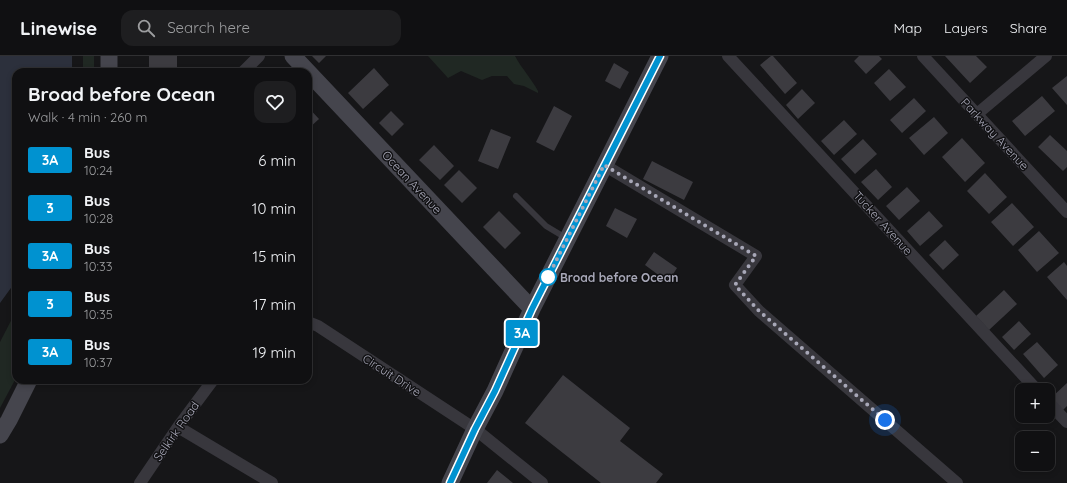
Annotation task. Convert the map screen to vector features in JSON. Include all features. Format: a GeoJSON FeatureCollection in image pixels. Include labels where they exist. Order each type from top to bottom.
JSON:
{"type":"FeatureCollection","features":[{"type":"Feature","properties":{"kind":"main road"},"geometry":{"type":"LineString","coordinates":[[109,56],[109,68]]}},
{"type":"Feature","properties":{"kind":"main road","name":"Ocean Avenue"},"geometry":{"type":"LineString","coordinates":[[293,56],[304,68]]}},
{"type":"Feature","properties":{"kind":"main road"},"geometry":{"type":"LineString","coordinates":[[450,483],[475,429],[495,391],[532,309],[660,56]]}},
{"type":"Feature","properties":{"kind":"main road","name":"Ocean Avenue"},"geometry":{"type":"LineString","coordinates":[[312,76],[532,309]]}},
{"type":"Feature","properties":{"kind":"main road"},"geometry":{"type":"LineString","coordinates":[[0,435],[27,384]]}},
{"type":"Feature","properties":{"kind":"street"},"geometry":{"type":"LineString","coordinates":[[247,68],[259,56]]}},
{"type":"Feature","properties":{"kind":"street","name":"Tucker Avenue"},"geometry":{"type":"LineString","coordinates":[[728,56],[1031,383]]}},
{"type":"Feature","properties":{"kind":"street","name":"Parkway Avenue"},"geometry":{"type":"LineString","coordinates":[[923,56],[1067,212]]}},
{"type":"Feature","properties":{"kind":"street"},"geometry":{"type":"LineString","coordinates":[[977,114],[1046,56]]}},
{"type":"Feature","properties":{"kind":"street"},"geometry":{"type":"LineString","coordinates":[[604,165],[756,256],[735,285],[759,311],[957,483]]}},
{"type":"Feature","properties":{"kind":"street","name":"Circuit Drive"},"geometry":{"type":"LineString","coordinates":[[312,324],[324,330],[475,429],[542,483]]}},
{"type":"Feature","properties":{"kind":"street","name":"Selkirk Road"},"geometry":{"type":"LineString","coordinates":[[140,483],[178,427],[210,384]]}},
{"type":"Feature","properties":{"kind":"street"},"geometry":{"type":"LineString","coordinates":[[1055,409],[1067,422]]}},
{"type":"Feature","properties":{"kind":"street"},"geometry":{"type":"LineString","coordinates":[[178,427],[272,483]]}},
{"type":"Feature","properties":{"kind":"lane"},"geometry":{"type":"LineString","coordinates":[[516,196],[546,226],[567,239]]}},
{"type":"Feature","properties":{"kind":"shaded area"},"geometry":{"type":"Polygon","coordinates":[[[83,56],[94,56],[94,68],[83,68],[83,56]]]}},
{"type":"Feature","properties":{"kind":"shaded area"},"geometry":{"type":"Polygon","coordinates":[[[428,56],[515,56],[538,93],[524,86],[514,84],[507,76],[492,76],[482,80],[461,71],[448,78],[428,56]]]}},
{"type":"Feature","properties":{"kind":"shaded area"},"geometry":{"type":"Polygon","coordinates":[[[12,319],[13,384],[0,408],[0,342],[12,319]]]}},
{"type":"Feature","properties":{"kind":"water"},"geometry":{"type":"Polygon","coordinates":[[[0,56],[72,56],[72,68],[12,68],[12,286],[0,303],[0,56]]]}},
{"type":"Feature","properties":{"kind":"building"},"geometry":{"type":"Polygon","coordinates":[[[149,56],[177,56],[177,68],[149,68],[149,56]]]}},
{"type":"Feature","properties":{"kind":"building"},"geometry":{"type":"Polygon","coordinates":[[[312,56],[326,56],[319,63],[312,56]]]}},
{"type":"Feature","properties":{"kind":"building"},"geometry":{"type":"Polygon","coordinates":[[[773,56],[797,83],[785,94],[760,65],[773,56]]]}},
{"type":"Feature","properties":{"kind":"building"},"geometry":{"type":"Polygon","coordinates":[[[859,56],[879,56],[882,59],[866,74],[854,61],[859,56]]]}},
{"type":"Feature","properties":{"kind":"building"},"geometry":{"type":"Polygon","coordinates":[[[945,56],[976,56],[987,67],[970,83],[945,56]]]}},
{"type":"Feature","properties":{"kind":"building"},"geometry":{"type":"Polygon","coordinates":[[[614,63],[629,72],[620,89],[605,81],[614,63]]]}},
{"type":"Feature","properties":{"kind":"building"},"geometry":{"type":"Polygon","coordinates":[[[374,68],[389,85],[363,109],[348,93],[374,68]]]}},
{"type":"Feature","properties":{"kind":"building"},"geometry":{"type":"Polygon","coordinates":[[[889,69],[906,87],[890,101],[874,83],[889,69]]]}},
{"type":"Feature","properties":{"kind":"building"},"geometry":{"type":"Polygon","coordinates":[[[1067,76],[1067,105],[1052,88],[1067,76]]]}},
{"type":"Feature","properties":{"kind":"building"},"geometry":{"type":"Polygon","coordinates":[[[802,89],[815,103],[798,119],[786,105],[802,89]]]}},
{"type":"Feature","properties":{"kind":"building"},"geometry":{"type":"Polygon","coordinates":[[[1042,96],[1055,111],[1025,136],[1012,121],[1042,96]]]}},
{"type":"Feature","properties":{"kind":"building"},"geometry":{"type":"Polygon","coordinates":[[[914,98],[926,111],[902,133],[890,120],[914,98]]]}},
{"type":"Feature","properties":{"kind":"building"},"geometry":{"type":"Polygon","coordinates":[[[554,106],[572,116],[554,151],[536,142],[554,106]]]}},
{"type":"Feature","properties":{"kind":"building"},"geometry":{"type":"Polygon","coordinates":[[[312,111],[319,119],[312,125],[312,111]]]}},
{"type":"Feature","properties":{"kind":"building"},"geometry":{"type":"Polygon","coordinates":[[[391,111],[404,124],[392,136],[379,123],[391,111]]]}},
{"type":"Feature","properties":{"kind":"building"},"geometry":{"type":"Polygon","coordinates":[[[934,117],[948,133],[924,155],[909,138],[934,117]]]}},
{"type":"Feature","properties":{"kind":"building"},"geometry":{"type":"Polygon","coordinates":[[[844,120],[857,134],[834,155],[821,141],[844,120]]]}},
{"type":"Feature","properties":{"kind":"building"},"geometry":{"type":"Polygon","coordinates":[[[491,129],[511,137],[498,169],[478,161],[491,129]]]}},
{"type":"Feature","properties":{"kind":"building"},"geometry":{"type":"Polygon","coordinates":[[[1050,135],[1067,151],[1067,167],[1063,171],[1038,147],[1050,135]]]}},
{"type":"Feature","properties":{"kind":"building"},"geometry":{"type":"Polygon","coordinates":[[[962,138],[985,163],[965,182],[942,157],[962,138]]]}},
{"type":"Feature","properties":{"kind":"building"},"geometry":{"type":"Polygon","coordinates":[[[863,139],[877,154],[855,174],[841,159],[863,139]]]}},
{"type":"Feature","properties":{"kind":"building"},"geometry":{"type":"Polygon","coordinates":[[[434,145],[454,166],[440,180],[419,160],[434,145]]]}},
{"type":"Feature","properties":{"kind":"building"},"geometry":{"type":"Polygon","coordinates":[[[652,161],[693,182],[684,200],[643,179],[652,161]]]}},
{"type":"Feature","properties":{"kind":"building"},"geometry":{"type":"Polygon","coordinates":[[[876,169],[892,187],[878,200],[861,182],[876,169]]]}},
{"type":"Feature","properties":{"kind":"building"},"geometry":{"type":"Polygon","coordinates":[[[459,170],[477,188],[462,203],[444,185],[459,170]]]}},
{"type":"Feature","properties":{"kind":"building"},"geometry":{"type":"Polygon","coordinates":[[[985,173],[1007,197],[989,214],[967,191],[985,173]]]}},
{"type":"Feature","properties":{"kind":"building"},"geometry":{"type":"Polygon","coordinates":[[[907,187],[920,201],[899,220],[886,206],[907,187]]]}},
{"type":"Feature","properties":{"kind":"building"},"geometry":{"type":"Polygon","coordinates":[[[1012,203],[1034,227],[1013,246],[991,222],[1012,203]]]}},
{"type":"Feature","properties":{"kind":"building"},"geometry":{"type":"Polygon","coordinates":[[[615,208],[637,219],[627,238],[606,226],[615,208]]]}},
{"type":"Feature","properties":{"kind":"building"},"geometry":{"type":"Polygon","coordinates":[[[499,211],[521,233],[505,249],[483,227],[499,211]]]}},
{"type":"Feature","properties":{"kind":"building"},"geometry":{"type":"Polygon","coordinates":[[[929,211],[943,226],[920,246],[907,231],[929,211]]]}},
{"type":"Feature","properties":{"kind":"building"},"geometry":{"type":"Polygon","coordinates":[[[1039,231],[1059,253],[1037,272],[1018,250],[1039,231]]]}},
{"type":"Feature","properties":{"kind":"building"},"geometry":{"type":"Polygon","coordinates":[[[945,240],[959,255],[943,270],[929,255],[945,240]]]}},
{"type":"Feature","properties":{"kind":"building"},"geometry":{"type":"Polygon","coordinates":[[[654,252],[677,268],[668,282],[645,265],[654,252]]]}},
{"type":"Feature","properties":{"kind":"building"},"geometry":{"type":"Polygon","coordinates":[[[1064,262],[1067,266],[1067,300],[1047,277],[1064,262]]]}},
{"type":"Feature","properties":{"kind":"building"},"geometry":{"type":"Polygon","coordinates":[[[1004,290],[1017,304],[989,330],[976,316],[1004,290]]]}},
{"type":"Feature","properties":{"kind":"building"},"geometry":{"type":"Polygon","coordinates":[[[1019,321],[1031,334],[1014,350],[1002,337],[1019,321]]]}},
{"type":"Feature","properties":{"kind":"building"},"geometry":{"type":"Polygon","coordinates":[[[1037,342],[1058,365],[1044,378],[1023,354],[1037,342]]]}},
{"type":"Feature","properties":{"kind":"building"},"geometry":{"type":"Polygon","coordinates":[[[563,375],[630,428],[620,441],[663,474],[656,483],[601,483],[525,423],[563,375]]]}},
{"type":"Feature","properties":{"kind":"building"},"geometry":{"type":"Polygon","coordinates":[[[1067,383],[1067,406],[1063,410],[1055,402],[1055,394],[1067,383]]]}},
{"type":"Feature","properties":{"kind":"building"},"geometry":{"type":"Polygon","coordinates":[[[497,470],[513,483],[487,483],[497,470]]]}},
{"type":"Feature","properties":{"kind":"bus line","name":"3A"},"geometry":{"type":"LineString","coordinates":[[450,483],[475,429],[495,391],[532,309],[660,56]]}},
{"type":"Feature","properties":{"kind":"place","name":"Broad before Ocean"},"geometry":{"type":"Point","coordinates":[548,277]}},
{"type":"Feature","properties":{"kind":"route"},"geometry":{"type":"LineString","coordinates":[[548,277],[546,281],[604,165],[756,256],[735,285],[759,311],[885,420]]}}]}
